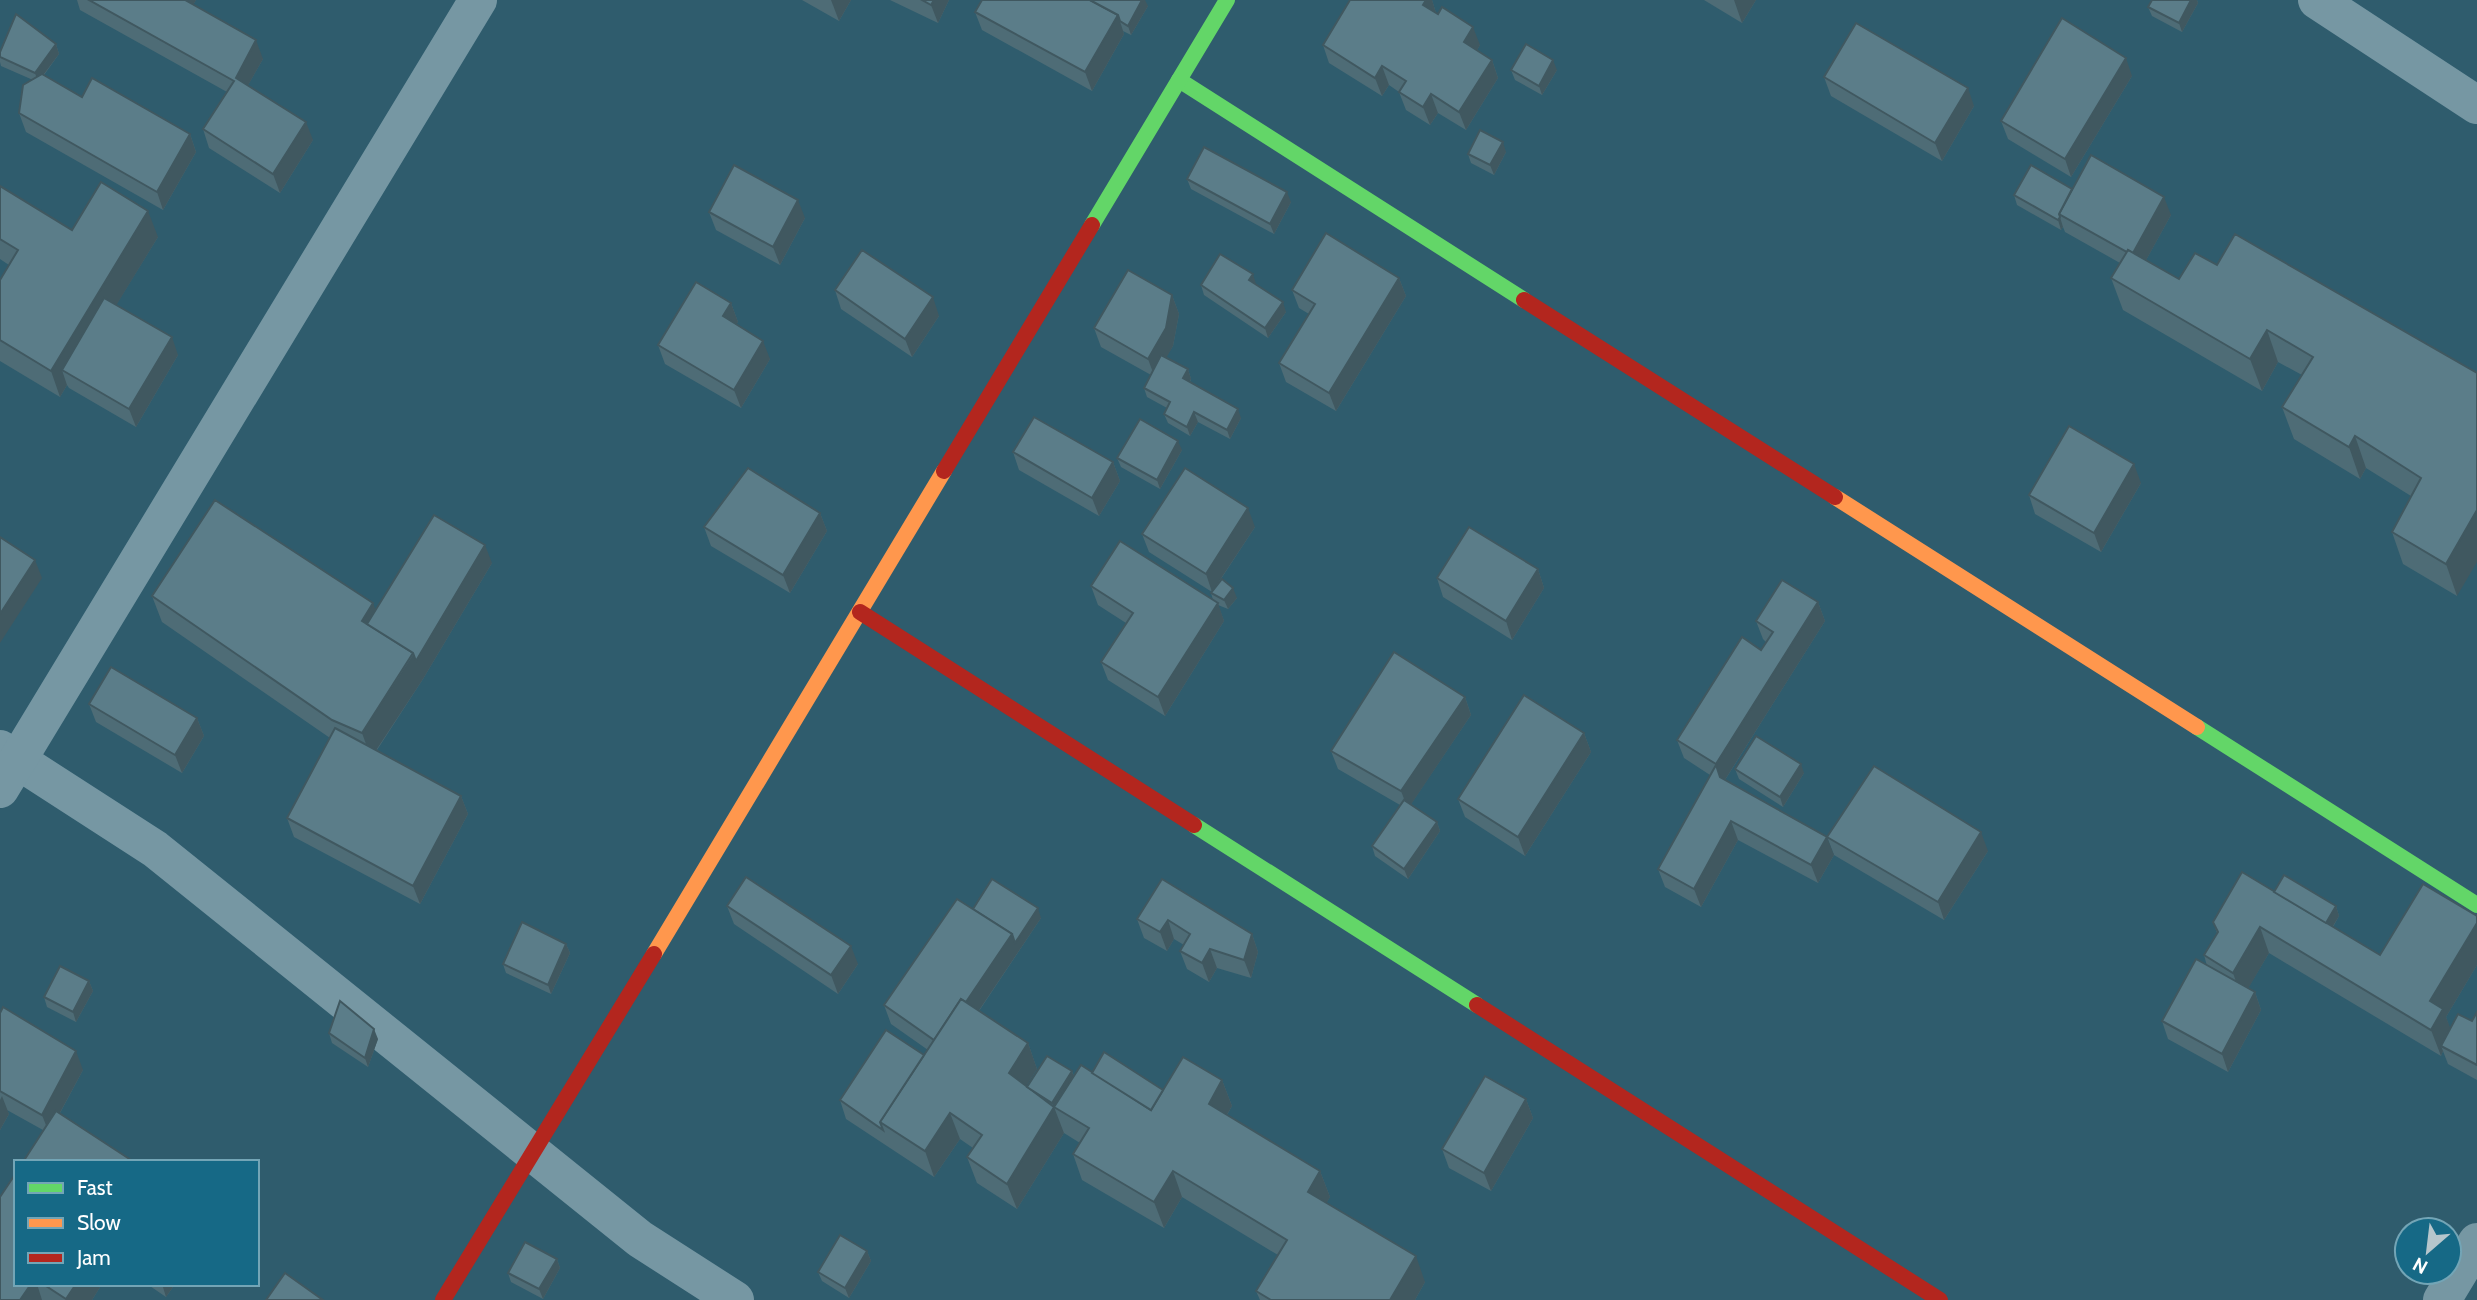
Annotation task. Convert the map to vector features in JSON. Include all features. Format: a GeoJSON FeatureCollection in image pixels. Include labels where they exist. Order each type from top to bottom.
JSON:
{"type":"FeatureCollection","features":[{"type":"Feature","properties":{"kind":"street"},"geometry":{"type":"LineString","coordinates":[[478,0],[6,766],[155,849],[640,1238],[736,1300]]}},
{"type":"Feature","properties":{"kind":"street"},"geometry":{"type":"LineString","coordinates":[[443,1300],[1227,0]]}},
{"type":"Feature","properties":{"kind":"street"},"geometry":{"type":"LineString","coordinates":[[2317,0],[2477,105]]}},
{"type":"Feature","properties":{"kind":"street"},"geometry":{"type":"LineString","coordinates":[[1179,80],[2477,905]]}},
{"type":"Feature","properties":{"kind":"street"},"geometry":{"type":"LineString","coordinates":[[860,612],[1940,1300]]}},
{"type":"Feature","properties":{"kind":"street"},"geometry":{"type":"LineString","coordinates":[[2442,1300],[2477,1242]]}},
{"type":"Feature","properties":{"kind":"building"},"geometry":{"type":"Polygon","coordinates":[[[89,0],[185,0],[256,40],[236,78],[306,122],[273,174],[203,129],[234,81],[89,0]]]}},
{"type":"Feature","properties":{"kind":"building"},"geometry":{"type":"Polygon","coordinates":[[[982,0],[1090,0],[1118,15],[1085,72],[975,12],[982,0]]]}},
{"type":"Feature","properties":{"kind":"building"},"geometry":{"type":"Polygon","coordinates":[[[1090,0],[1142,0],[1128,26],[1120,21],[1118,15],[1090,0]]]}},
{"type":"Feature","properties":{"kind":"building"},"geometry":{"type":"Polygon","coordinates":[[[1350,0],[1426,0],[1423,5],[1438,14],[1442,7],[1473,27],[1464,42],[1492,60],[1459,112],[1431,94],[1423,107],[1399,92],[1406,81],[1382,66],[1375,78],[1323,45],[1350,0]]]}},
{"type":"Feature","properties":{"kind":"building"},"geometry":{"type":"Polygon","coordinates":[[[2152,0],[2191,0],[2179,23],[2148,7],[2152,0]]]}},
{"type":"Feature","properties":{"kind":"building"},"geometry":{"type":"Polygon","coordinates":[[[16,14],[56,44],[35,73],[0,57],[16,14]]]}},
{"type":"Feature","properties":{"kind":"building"},"geometry":{"type":"Polygon","coordinates":[[[2062,18],[2126,58],[2065,159],[2001,121],[2062,18]]]}},
{"type":"Feature","properties":{"kind":"building"},"geometry":{"type":"Polygon","coordinates":[[[1856,23],[1968,88],[1935,143],[1824,77],[1856,23]]]}},
{"type":"Feature","properties":{"kind":"building"},"geometry":{"type":"Polygon","coordinates":[[[1526,44],[1553,60],[1539,86],[1511,70],[1526,44]]]}},
{"type":"Feature","properties":{"kind":"building"},"geometry":{"type":"Polygon","coordinates":[[[42,74],[82,97],[92,78],[190,134],[157,192],[19,113],[23,85],[42,74]]]}},
{"type":"Feature","properties":{"kind":"building"},"geometry":{"type":"Polygon","coordinates":[[[1480,130],[1503,142],[1490,165],[1468,154],[1480,130]]]}},
{"type":"Feature","properties":{"kind":"building"},"geometry":{"type":"Polygon","coordinates":[[[1204,147],[1287,192],[1270,224],[1187,179],[1204,147]]]}},
{"type":"Feature","properties":{"kind":"building"},"geometry":{"type":"Polygon","coordinates":[[[2091,155],[2164,197],[2133,253],[2059,214],[2091,155]]]}},
{"type":"Feature","properties":{"kind":"building"},"geometry":{"type":"Polygon","coordinates":[[[734,165],[798,200],[773,247],[709,212],[734,165]]]}},
{"type":"Feature","properties":{"kind":"building"},"geometry":{"type":"Polygon","coordinates":[[[2031,165],[2072,189],[2058,220],[2014,195],[2031,165]]]}},
{"type":"Feature","properties":{"kind":"building"},"geometry":{"type":"Polygon","coordinates":[[[101,182],[148,211],[51,371],[0,340],[0,280],[18,250],[0,239],[0,186],[72,230],[101,182]]]}},
{"type":"Feature","properties":{"kind":"building"},"geometry":{"type":"Polygon","coordinates":[[[1326,233],[1399,278],[1329,393],[1279,363],[1315,304],[1292,290],[1326,233]]]}},
{"type":"Feature","properties":{"kind":"building"},"geometry":{"type":"Polygon","coordinates":[[[2235,234],[2477,373],[2477,510],[2446,564],[2392,532],[2421,478],[2355,436],[2349,447],[2282,407],[2313,357],[2267,330],[2250,359],[2111,278],[2128,250],[2179,279],[2195,253],[2217,265],[2235,234]]]}},
{"type":"Feature","properties":{"kind":"building"},"geometry":{"type":"Polygon","coordinates":[[[862,250],[933,297],[905,339],[835,290],[862,250]]]}},
{"type":"Feature","properties":{"kind":"building"},"geometry":{"type":"Polygon","coordinates":[[[1220,254],[1253,274],[1249,280],[1283,302],[1265,328],[1201,285],[1220,254]]]}},
{"type":"Feature","properties":{"kind":"building"},"geometry":{"type":"Polygon","coordinates":[[[1128,270],[1172,295],[1166,328],[1148,359],[1094,328],[1128,270]]]}},
{"type":"Feature","properties":{"kind":"building"},"geometry":{"type":"Polygon","coordinates":[[[696,282],[731,303],[723,316],[763,341],[734,390],[658,345],[696,282]]]}},
{"type":"Feature","properties":{"kind":"building"},"geometry":{"type":"Polygon","coordinates":[[[104,298],[172,337],[129,409],[62,370],[104,298]]]}},
{"type":"Feature","properties":{"kind":"building"},"geometry":{"type":"Polygon","coordinates":[[[1161,355],[1188,369],[1183,378],[1238,409],[1227,430],[1194,412],[1187,427],[1164,414],[1170,402],[1144,388],[1161,355]]]}},
{"type":"Feature","properties":{"kind":"building"},"geometry":{"type":"Polygon","coordinates":[[[1034,417],[1113,462],[1092,498],[1013,452],[1034,417]]]}},
{"type":"Feature","properties":{"kind":"building"},"geometry":{"type":"Polygon","coordinates":[[[1140,419],[1178,441],[1157,480],[1117,458],[1140,419]]]}},
{"type":"Feature","properties":{"kind":"building"},"geometry":{"type":"Polygon","coordinates":[[[2069,426],[2134,464],[2094,533],[2029,495],[2069,426]]]}},
{"type":"Feature","properties":{"kind":"building"},"geometry":{"type":"Polygon","coordinates":[[[748,468],[820,513],[783,575],[704,527],[748,468]]]}},
{"type":"Feature","properties":{"kind":"building"},"geometry":{"type":"Polygon","coordinates":[[[1185,468],[1248,508],[1206,574],[1142,534],[1185,468]]]}},
{"type":"Feature","properties":{"kind":"building"},"geometry":{"type":"Polygon","coordinates":[[[215,500],[373,603],[362,621],[413,653],[362,733],[332,720],[152,596],[215,500]]]}},
{"type":"Feature","properties":{"kind":"building"},"geometry":{"type":"Polygon","coordinates":[[[434,515],[485,545],[416,661],[413,653],[367,624],[434,515]]]}},
{"type":"Feature","properties":{"kind":"building"},"geometry":{"type":"Polygon","coordinates":[[[1469,527],[1538,569],[1506,621],[1437,578],[1469,527]]]}},
{"type":"Feature","properties":{"kind":"building"},"geometry":{"type":"Polygon","coordinates":[[[0,537],[35,560],[0,614],[0,537]]]}},
{"type":"Feature","properties":{"kind":"building"},"geometry":{"type":"Polygon","coordinates":[[[1120,541],[1218,603],[1158,697],[1101,662],[1133,613],[1091,586],[1120,541]]]}},
{"type":"Feature","properties":{"kind":"building"},"geometry":{"type":"Polygon","coordinates":[[[1222,579],[1233,588],[1224,600],[1211,593],[1222,579]]]}},
{"type":"Feature","properties":{"kind":"building"},"geometry":{"type":"Polygon","coordinates":[[[1782,580],[1818,602],[1716,764],[1677,740],[1742,637],[1761,650],[1773,632],[1756,621],[1782,580]]]}},
{"type":"Feature","properties":{"kind":"building"},"geometry":{"type":"Polygon","coordinates":[[[1394,652],[1465,697],[1401,791],[1331,751],[1394,652]]]}},
{"type":"Feature","properties":{"kind":"building"},"geometry":{"type":"Polygon","coordinates":[[[111,667],[197,718],[175,755],[89,704],[111,667]]]}},
{"type":"Feature","properties":{"kind":"building"},"geometry":{"type":"Polygon","coordinates":[[[1524,695],[1584,733],[1518,837],[1458,799],[1524,695]]]}},
{"type":"Feature","properties":{"kind":"building"},"geometry":{"type":"Polygon","coordinates":[[[335,728],[461,796],[413,886],[287,818],[335,728]]]}},
{"type":"Feature","properties":{"kind":"building"},"geometry":{"type":"Polygon","coordinates":[[[1756,736],[1801,764],[1780,797],[1735,769],[1756,736]]]}},
{"type":"Feature","properties":{"kind":"building"},"geometry":{"type":"Polygon","coordinates":[[[1716,765],[1720,777],[1827,837],[1811,865],[1731,821],[1694,889],[1658,869],[1716,765]]]}},
{"type":"Feature","properties":{"kind":"building"},"geometry":{"type":"Polygon","coordinates":[[[1874,766],[1981,832],[1938,902],[1827,837],[1874,766]]]}},
{"type":"Feature","properties":{"kind":"building"},"geometry":{"type":"Polygon","coordinates":[[[1404,800],[1437,822],[1404,869],[1372,846],[1404,800]]]}},
{"type":"Feature","properties":{"kind":"building"},"geometry":{"type":"Polygon","coordinates":[[[2242,872],[2380,955],[2423,884],[2477,916],[2477,923],[2430,1001],[2443,1009],[2431,1030],[2260,927],[2233,973],[2204,955],[2218,932],[2213,922],[2242,872]]]}},
{"type":"Feature","properties":{"kind":"building"},"geometry":{"type":"Polygon","coordinates":[[[2284,875],[2336,906],[2326,923],[2274,892],[2284,875]]]}},
{"type":"Feature","properties":{"kind":"building"},"geometry":{"type":"Polygon","coordinates":[[[746,877],[851,946],[831,975],[727,906],[746,877]]]}},
{"type":"Feature","properties":{"kind":"building"},"geometry":{"type":"Polygon","coordinates":[[[992,879],[1038,908],[1015,943],[1012,934],[973,909],[992,879]]]}},
{"type":"Feature","properties":{"kind":"building"},"geometry":{"type":"Polygon","coordinates":[[[1162,879],[1252,934],[1244,960],[1210,949],[1202,963],[1180,951],[1190,934],[1168,920],[1160,932],[1137,919],[1162,879]]]}},
{"type":"Feature","properties":{"kind":"building"},"geometry":{"type":"Polygon","coordinates":[[[957,899],[1012,934],[966,1002],[961,999],[934,1040],[884,1005],[957,899]]]}},
{"type":"Feature","properties":{"kind":"building"},"geometry":{"type":"Polygon","coordinates":[[[522,922],[566,944],[548,985],[503,964],[522,922]]]}},
{"type":"Feature","properties":{"kind":"building"},"geometry":{"type":"Polygon","coordinates":[[[2196,959],[2255,992],[2222,1054],[2162,1021],[2196,959]]]}},
{"type":"Feature","properties":{"kind":"building"},"geometry":{"type":"Polygon","coordinates":[[[60,966],[89,981],[73,1012],[44,997],[60,966]]]}},
{"type":"Feature","properties":{"kind":"building"},"geometry":{"type":"Polygon","coordinates":[[[961,999],[1028,1043],[1009,1073],[1054,1107],[1007,1184],[967,1157],[982,1135],[950,1113],[925,1151],[880,1122],[961,999]]]}},
{"type":"Feature","properties":{"kind":"building"},"geometry":{"type":"Polygon","coordinates":[[[340,1001],[374,1029],[365,1058],[329,1033],[340,1001]]]}},
{"type":"Feature","properties":{"kind":"building"},"geometry":{"type":"Polygon","coordinates":[[[3,1007],[76,1051],[42,1115],[0,1091],[0,1013],[3,1007]]]}},
{"type":"Feature","properties":{"kind":"building"},"geometry":{"type":"Polygon","coordinates":[[[2477,1012],[2477,1065],[2441,1046],[2458,1014],[2472,1021],[2477,1012]]]}},
{"type":"Feature","properties":{"kind":"building"},"geometry":{"type":"Polygon","coordinates":[[[886,1030],[924,1055],[880,1122],[883,1130],[840,1100],[886,1030]]]}},
{"type":"Feature","properties":{"kind":"building"},"geometry":{"type":"Polygon","coordinates":[[[1104,1052],[1163,1090],[1151,1110],[1092,1073],[1104,1052]]]}},
{"type":"Feature","properties":{"kind":"building"},"geometry":{"type":"Polygon","coordinates":[[[1047,1056],[1072,1071],[1052,1103],[1027,1087],[1047,1056]]]}},
{"type":"Feature","properties":{"kind":"building"},"geometry":{"type":"Polygon","coordinates":[[[1183,1057],[1222,1080],[1209,1104],[1320,1171],[1308,1192],[1416,1256],[1390,1300],[1271,1300],[1256,1291],[1287,1240],[1173,1171],[1154,1202],[1073,1154],[1089,1128],[1054,1107],[1081,1065],[1151,1110],[1183,1057]]]}},
{"type":"Feature","properties":{"kind":"building"},"geometry":{"type":"Polygon","coordinates":[[[1485,1076],[1526,1099],[1484,1173],[1442,1149],[1485,1076]]]}},
{"type":"Feature","properties":{"kind":"building"},"geometry":{"type":"Polygon","coordinates":[[[56,1111],[131,1160],[24,1160],[56,1111]]]}},
{"type":"Feature","properties":{"kind":"building"},"geometry":{"type":"Polygon","coordinates":[[[14,1176],[14,1286],[30,1286],[20,1300],[0,1300],[0,1197],[14,1176]]]}},
{"type":"Feature","properties":{"kind":"building"},"geometry":{"type":"Polygon","coordinates":[[[840,1235],[867,1251],[845,1288],[818,1272],[840,1235]]]}},
{"type":"Feature","properties":{"kind":"building"},"geometry":{"type":"Polygon","coordinates":[[[525,1242],[557,1259],[539,1289],[508,1273],[525,1242]]]}},
{"type":"Feature","properties":{"kind":"building"},"geometry":{"type":"Polygon","coordinates":[[[285,1273],[323,1300],[266,1300],[285,1273]]]}},
{"type":"Feature","properties":{"kind":"building"},"geometry":{"type":"Polygon","coordinates":[[[46,1286],[75,1286],[66,1299],[46,1286]]]}},
{"type":"Feature","properties":{"kind":"traffic: fast"},"geometry":{"type":"LineString","coordinates":[[1092,225],[1227,0]]}},
{"type":"Feature","properties":{"kind":"traffic: fast"},"geometry":{"type":"LineString","coordinates":[[1179,80],[1524,300]]}},
{"type":"Feature","properties":{"kind":"traffic: fast"},"geometry":{"type":"LineString","coordinates":[[2197,727],[2477,905]]}},
{"type":"Feature","properties":{"kind":"traffic: fast"},"geometry":{"type":"LineString","coordinates":[[1194,825],[1477,1005]]}},
{"type":"Feature","properties":{"kind":"traffic: slow"},"geometry":{"type":"LineString","coordinates":[[654,954],[944,471]]}},
{"type":"Feature","properties":{"kind":"traffic: slow"},"geometry":{"type":"LineString","coordinates":[[1835,497],[2197,727]]}},
{"type":"Feature","properties":{"kind":"traffic: jam"},"geometry":{"type":"LineString","coordinates":[[944,471],[1092,225]]}},
{"type":"Feature","properties":{"kind":"traffic: jam"},"geometry":{"type":"LineString","coordinates":[[1524,300],[1835,497]]}},
{"type":"Feature","properties":{"kind":"traffic: jam"},"geometry":{"type":"LineString","coordinates":[[860,612],[1194,825]]}},
{"type":"Feature","properties":{"kind":"traffic: jam"},"geometry":{"type":"LineString","coordinates":[[443,1300],[654,954]]}},
{"type":"Feature","properties":{"kind":"traffic: jam"},"geometry":{"type":"LineString","coordinates":[[1477,1005],[1940,1300]]}}]}
